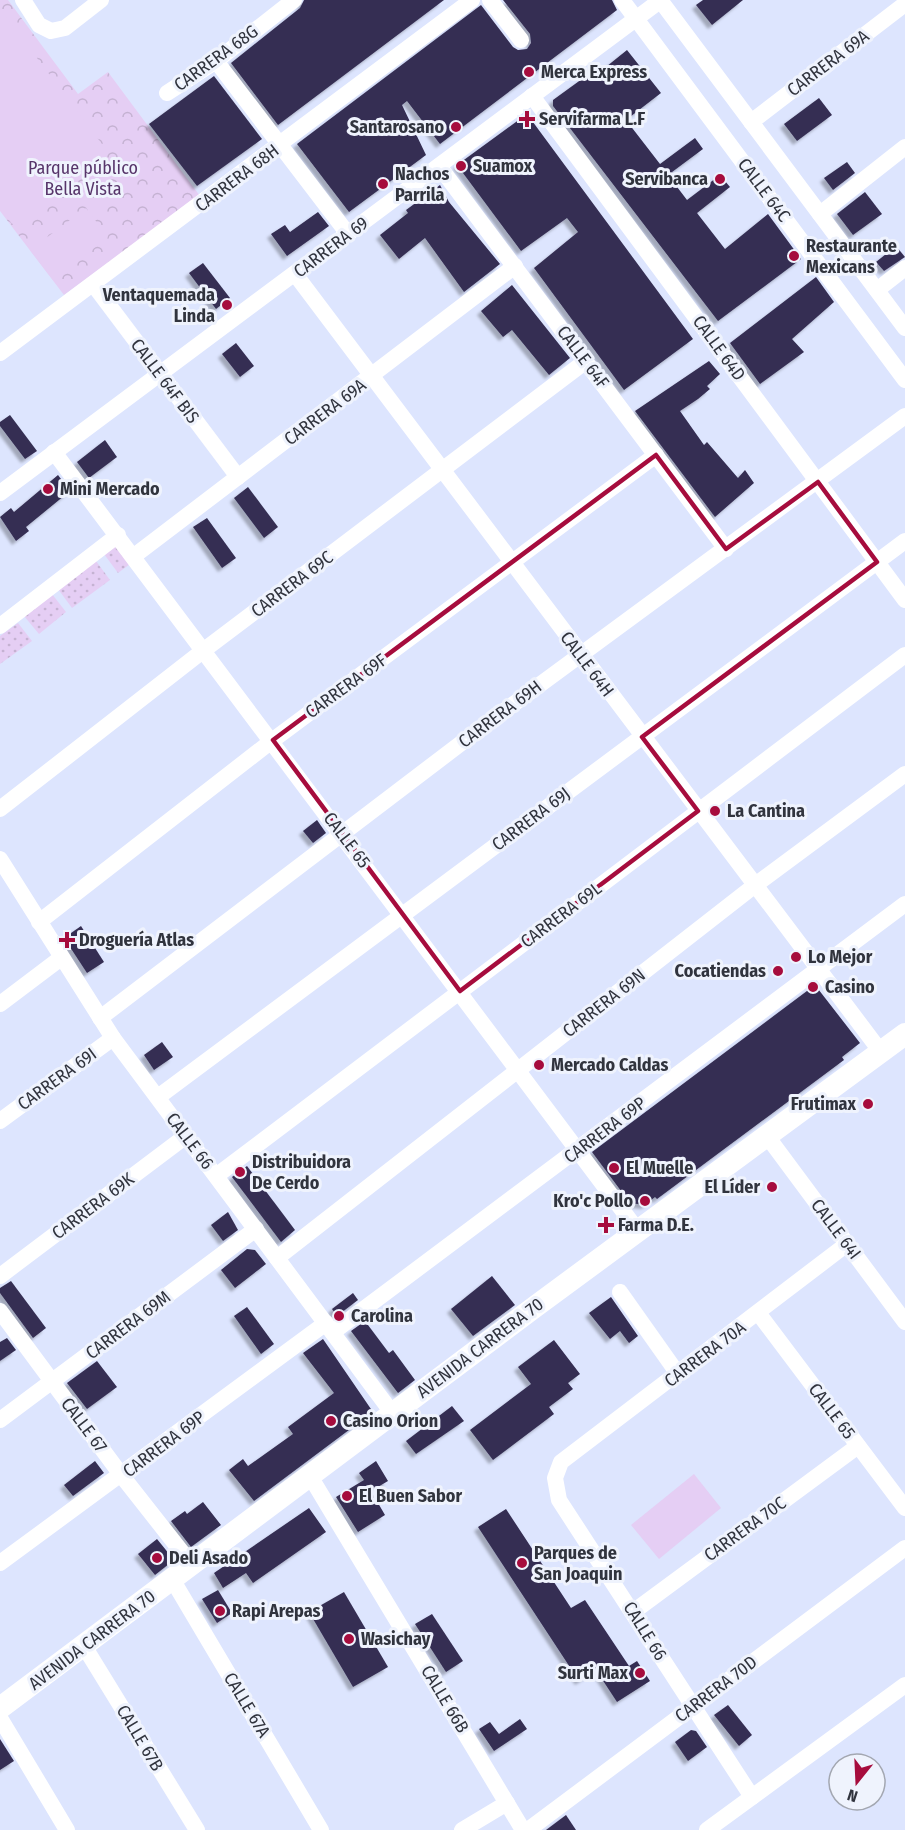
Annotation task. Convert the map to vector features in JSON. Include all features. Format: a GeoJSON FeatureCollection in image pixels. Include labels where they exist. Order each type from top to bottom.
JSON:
{"type":"FeatureCollection","features":[{"type":"Feature","properties":{"kind":"main road","name":"AVENIDA CARRERA 70"},"geometry":{"type":"LineString","coordinates":[[0,1708],[905,1034]]}},
{"type":"Feature","properties":{"kind":"street"},"geometry":{"type":"LineString","coordinates":[[22,0],[39,25],[51,31],[65,28],[101,0]]}},
{"type":"Feature","properties":{"kind":"street","name":"CARRERA 68G"},"geometry":{"type":"LineString","coordinates":[[167,93],[216,60],[294,0]]}},
{"type":"Feature","properties":{"kind":"street","name":"CARRERA 68H"},"geometry":{"type":"LineString","coordinates":[[0,353],[472,0]]}},
{"type":"Feature","properties":{"kind":"street"},"geometry":{"type":"LineString","coordinates":[[490,0],[521,40]]}},
{"type":"Feature","properties":{"kind":"street","name":"CALLE 64C"},"geometry":{"type":"LineString","coordinates":[[622,0],[905,380]]}},
{"type":"Feature","properties":{"kind":"street","name":"CALLE 64C"},"geometry":{"type":"LineString","coordinates":[[661,0],[905,328]]}},
{"type":"Feature","properties":{"kind":"street","name":"CARRERA 69"},"geometry":{"type":"LineString","coordinates":[[0,493],[661,0]]}},
{"type":"Feature","properties":{"kind":"street","name":"CARRERA 69A"},"geometry":{"type":"LineString","coordinates":[[751,122],[905,4]]}},
{"type":"Feature","properties":{"kind":"street"},"geometry":{"type":"LineString","coordinates":[[216,60],[348,234]]}},
{"type":"Feature","properties":{"kind":"street","name":"CALLE 64D"},"geometry":{"type":"LineString","coordinates":[[532,96],[905,600]]}},
{"type":"Feature","properties":{"kind":"street"},"geometry":{"type":"LineString","coordinates":[[820,214],[905,147]]}},
{"type":"Feature","properties":{"kind":"street","name":"CALLE 64F"},"geometry":{"type":"LineString","coordinates":[[439,166],[726,549]]}},
{"type":"Feature","properties":{"kind":"street","name":"CARRERA 69A"},"geometry":{"type":"LineString","coordinates":[[134,556],[515,266]]}},
{"type":"Feature","properties":{"kind":"street"},"geometry":{"type":"LineString","coordinates":[[877,290],[905,268]]}},
{"type":"Feature","properties":{"kind":"street","name":"CALLE 64H"},"geometry":{"type":"LineString","coordinates":[[295,274],[881,1052]]}},
{"type":"Feature","properties":{"kind":"street","name":"CALLE 64F BIS"},"geometry":{"type":"LineString","coordinates":[[93,284],[238,477]]}},
{"type":"Feature","properties":{"kind":"street","name":"CARRERA 69C"},"geometry":{"type":"LineString","coordinates":[[0,809],[204,650],[586,361]]}},
{"type":"Feature","properties":{"kind":"street","name":"CARRERA 69H"},"geometry":{"type":"LineString","coordinates":[[100,1018],[581,655],[905,416]]}},
{"type":"Feature","properties":{"kind":"street","name":"CALLE 65"},"geometry":{"type":"LineString","coordinates":[[54,452],[273,740],[638,1231]]}},
{"type":"Feature","properties":{"kind":"street","name":"CARRERA 69F"},"geometry":{"type":"LineString","coordinates":[[39,922],[273,740],[656,455]]}},
{"type":"Feature","properties":{"kind":"street"},"geometry":{"type":"LineString","coordinates":[[0,626],[118,535]]}},
{"type":"Feature","properties":{"kind":"street","name":"CARRERA 69J"},"geometry":{"type":"LineString","coordinates":[[158,1097],[905,542]]}},
{"type":"Feature","properties":{"kind":"street","name":"CARRERA 69L"},"geometry":{"type":"LineString","coordinates":[[216,1176],[905,655]]}},
{"type":"Feature","properties":{"kind":"street","name":"CARRERA 69N"},"geometry":{"type":"LineString","coordinates":[[277,1258],[754,886],[905,774]]}},
{"type":"Feature","properties":{"kind":"street","name":"CALLE 66"},"geometry":{"type":"LineString","coordinates":[[3,870],[113,1038],[393,1414]]}},
{"type":"Feature","properties":{"kind":"street","name":"CARRERA 69P"},"geometry":{"type":"LineString","coordinates":[[0,1563],[579,1151],[905,904]]}},
{"type":"Feature","properties":{"kind":"street"},"geometry":{"type":"LineString","coordinates":[[0,1004],[61,958]]}},
{"type":"Feature","properties":{"kind":"street","name":"CARRERA 69I"},"geometry":{"type":"LineString","coordinates":[[0,1121],[113,1038]]}},
{"type":"Feature","properties":{"kind":"street","name":"CARRERA 69K"},"geometry":{"type":"LineString","coordinates":[[0,1276],[186,1136]]}},
{"type":"Feature","properties":{"kind":"street","name":"CALLE 64I"},"geometry":{"type":"LineString","coordinates":[[767,1136],[847,1244],[902,1312]]}},
{"type":"Feature","properties":{"kind":"street","name":"CARRERA 69M"},"geometry":{"type":"LineString","coordinates":[[0,1420],[256,1229]]}},
{"type":"Feature","properties":{"kind":"street","name":"CARRERA 70A"},"geometry":{"type":"LineString","coordinates":[[561,1462],[759,1314],[847,1244]]}},
{"type":"Feature","properties":{"kind":"street"},"geometry":{"type":"LineString","coordinates":[[620,1292],[678,1374]]}},
{"type":"Feature","properties":{"kind":"street","name":"CALLE 67"},"geometry":{"type":"LineString","coordinates":[[0,1311],[122,1476],[192,1565]]}},
{"type":"Feature","properties":{"kind":"street","name":"CALLE 65"},"geometry":{"type":"LineString","coordinates":[[759,1314],[905,1508]]}},
{"type":"Feature","properties":{"kind":"street","name":"CARRERA 70C"},"geometry":{"type":"LineString","coordinates":[[633,1612],[858,1446]]}},
{"type":"Feature","properties":{"kind":"street","name":"CALLE 66"},"geometry":{"type":"LineString","coordinates":[[561,1462],[555,1478],[559,1500],[752,1797]]}},
{"type":"Feature","properties":{"kind":"street","name":"CALLE 66B"},"geometry":{"type":"LineString","coordinates":[[310,1476],[525,1830]]}},
{"type":"Feature","properties":{"kind":"street","name":"CARRERA 70D"},"geometry":{"type":"LineString","coordinates":[[525,1830],[905,1548]]}},
{"type":"Feature","properties":{"kind":"street","name":"CALLE 67A"},"geometry":{"type":"LineString","coordinates":[[172,1579],[321,1830]]}},
{"type":"Feature","properties":{"kind":"street","name":"CALLE 67B"},"geometry":{"type":"LineString","coordinates":[[84,1646],[196,1830]]}},
{"type":"Feature","properties":{"kind":"street"},"geometry":{"type":"LineString","coordinates":[[707,1830],[905,1685]]}},
{"type":"Feature","properties":{"kind":"street"},"geometry":{"type":"LineString","coordinates":[[0,1718],[67,1830]]}},
{"type":"Feature","properties":{"kind":"street"},"geometry":{"type":"LineString","coordinates":[[462,1830],[507,1803]]}},
{"type":"Feature","properties":{"kind":"highlighted area"},"geometry":{"type":"Polygon","coordinates":[[[656,455],[726,549],[818,482],[877,562],[642,737],[698,811],[460,991],[273,740],[656,455]]]}},
{"type":"Feature","properties":{"kind":"green space","name":"Parque público Bella Vista"},"geometry":{"type":"Polygon","coordinates":[[[0,0],[8,0],[78,94],[108,72],[200,196],[64,295],[0,211],[0,0]]]}},
{"type":"Feature","properties":{"kind":"green space"},"geometry":{"type":"Polygon","coordinates":[[[0,9],[108,152],[12,224],[0,208],[0,9]]]}},
{"type":"Feature","properties":{"kind":"green space"},"geometry":{"type":"Polygon","coordinates":[[[86,208],[108,237],[53,280],[30,250],[86,208]]]}},
{"type":"Feature","properties":{"kind":"green space"},"geometry":{"type":"Polygon","coordinates":[[[116,545],[130,564],[118,573],[104,554],[116,545]]]}},
{"type":"Feature","properties":{"kind":"green space"},"geometry":{"type":"Polygon","coordinates":[[[96,561],[110,580],[72,608],[58,589],[96,561]]]}},
{"type":"Feature","properties":{"kind":"green space"},"geometry":{"type":"Polygon","coordinates":[[[52,594],[66,612],[39,634],[24,616],[52,594]]]}},
{"type":"Feature","properties":{"kind":"green space"},"geometry":{"type":"Polygon","coordinates":[[[18,623],[32,641],[0,664],[0,636],[18,623]]]}},
{"type":"Feature","properties":{"kind":"green space"},"geometry":{"type":"Polygon","coordinates":[[[694,1474],[721,1508],[659,1559],[631,1525],[694,1474]]]}},
{"type":"Feature","properties":{"kind":"building"},"geometry":{"type":"Polygon","coordinates":[[[304,0],[444,0],[278,125],[231,63],[300,8],[304,0]]]}},
{"type":"Feature","properties":{"kind":"building"},"geometry":{"type":"Polygon","coordinates":[[[503,0],[612,0],[617,10],[440,144],[407,101],[402,105],[426,155],[349,212],[297,144],[481,5],[513,47],[518,50],[527,49],[531,43],[530,34],[503,0]]]}},
{"type":"Feature","properties":{"kind":"building"},"geometry":{"type":"Polygon","coordinates":[[[703,0],[743,0],[712,25],[696,5],[703,0]]]}},
{"type":"Feature","properties":{"kind":"building"},"geometry":{"type":"Polygon","coordinates":[[[627,50],[661,93],[626,120],[660,164],[695,138],[703,149],[668,175],[687,200],[720,175],[730,187],[697,213],[725,249],[768,214],[801,259],[718,321],[553,106],[553,100],[593,71],[596,75],[627,50]]]}},
{"type":"Feature","properties":{"kind":"building"},"geometry":{"type":"Polygon","coordinates":[[[214,76],[262,139],[197,186],[149,124],[214,76]]]}},
{"type":"Feature","properties":{"kind":"building"},"geometry":{"type":"Polygon","coordinates":[[[819,98],[832,115],[797,141],[784,124],[819,98]]]}},
{"type":"Feature","properties":{"kind":"building"},"geometry":{"type":"Polygon","coordinates":[[[527,114],[693,339],[624,390],[534,268],[578,232],[567,218],[521,251],[457,165],[527,114]]]}},
{"type":"Feature","properties":{"kind":"building"},"geometry":{"type":"Polygon","coordinates":[[[847,162],[855,173],[833,190],[824,178],[847,162]]]}},
{"type":"Feature","properties":{"kind":"building"},"geometry":{"type":"Polygon","coordinates":[[[440,185],[449,202],[500,264],[464,292],[425,238],[399,259],[380,235],[408,213],[406,210],[440,185]]]}},
{"type":"Feature","properties":{"kind":"building"},"geometry":{"type":"Polygon","coordinates":[[[865,192],[882,214],[853,235],[837,214],[865,192]]]}},
{"type":"Feature","properties":{"kind":"building"},"geometry":{"type":"Polygon","coordinates":[[[318,212],[329,226],[287,256],[271,234],[285,225],[290,232],[318,212]]]}},
{"type":"Feature","properties":{"kind":"building"},"geometry":{"type":"Polygon","coordinates":[[[896,246],[905,257],[884,271],[876,262],[896,246]]]}},
{"type":"Feature","properties":{"kind":"building"},"geometry":{"type":"Polygon","coordinates":[[[203,263],[230,298],[216,309],[189,273],[203,263]]]}},
{"type":"Feature","properties":{"kind":"building"},"geometry":{"type":"Polygon","coordinates":[[[816,277],[834,302],[792,339],[804,352],[760,384],[730,343],[816,277]]]}},
{"type":"Feature","properties":{"kind":"building"},"geometry":{"type":"Polygon","coordinates":[[[512,285],[570,358],[549,375],[512,330],[503,337],[481,311],[512,285]]]}},
{"type":"Feature","properties":{"kind":"building"},"geometry":{"type":"Polygon","coordinates":[[[236,343],[254,366],[240,377],[222,354],[236,343]]]}},
{"type":"Feature","properties":{"kind":"building"},"geometry":{"type":"Polygon","coordinates":[[[709,361],[720,374],[707,386],[710,389],[680,411],[704,445],[707,442],[738,478],[745,470],[754,483],[715,517],[635,411],[709,361]]]}},
{"type":"Feature","properties":{"kind":"building"},"geometry":{"type":"Polygon","coordinates":[[[10,415],[37,451],[25,459],[0,426],[0,422],[10,415]]]}},
{"type":"Feature","properties":{"kind":"building"},"geometry":{"type":"Polygon","coordinates":[[[105,440],[117,457],[89,478],[77,462],[105,440]]]}},
{"type":"Feature","properties":{"kind":"building"},"geometry":{"type":"Polygon","coordinates":[[[58,475],[70,491],[26,527],[29,531],[16,541],[0,517],[11,508],[14,512],[58,475]]]}},
{"type":"Feature","properties":{"kind":"building"},"geometry":{"type":"Polygon","coordinates":[[[248,487],[278,527],[264,538],[234,498],[248,487]]]}},
{"type":"Feature","properties":{"kind":"building"},"geometry":{"type":"Polygon","coordinates":[[[207,518],[236,558],[222,568],[193,527],[207,518]]]}},
{"type":"Feature","properties":{"kind":"building"},"geometry":{"type":"Polygon","coordinates":[[[317,820],[326,833],[313,843],[303,831],[317,820]]]}},
{"type":"Feature","properties":{"kind":"building"},"geometry":{"type":"Polygon","coordinates":[[[81,926],[104,962],[87,973],[64,938],[81,926]]]}},
{"type":"Feature","properties":{"kind":"building"},"geometry":{"type":"Polygon","coordinates":[[[815,985],[860,1043],[842,1057],[844,1060],[657,1199],[655,1197],[645,1205],[630,1203],[592,1152],[815,985]]]}},
{"type":"Feature","properties":{"kind":"building"},"geometry":{"type":"Polygon","coordinates":[[[162,1042],[173,1057],[154,1070],[144,1055],[162,1042]]]}},
{"type":"Feature","properties":{"kind":"building"},"geometry":{"type":"Polygon","coordinates":[[[247,1166],[295,1230],[281,1242],[232,1177],[247,1166]]]}},
{"type":"Feature","properties":{"kind":"building"},"geometry":{"type":"Polygon","coordinates":[[[228,1212],[238,1230],[223,1241],[211,1225],[228,1212]]]}},
{"type":"Feature","properties":{"kind":"building"},"geometry":{"type":"Polygon","coordinates":[[[247,1249],[255,1250],[266,1264],[235,1288],[221,1270],[247,1249]]]}},
{"type":"Feature","properties":{"kind":"building"},"geometry":{"type":"Polygon","coordinates":[[[492,1276],[515,1305],[473,1336],[451,1309],[492,1276]]]}},
{"type":"Feature","properties":{"kind":"building"},"geometry":{"type":"Polygon","coordinates":[[[11,1281],[46,1328],[33,1338],[0,1293],[0,1288],[11,1281]]]}},
{"type":"Feature","properties":{"kind":"building"},"geometry":{"type":"Polygon","coordinates":[[[353,1293],[358,1300],[337,1316],[332,1309],[353,1293]]]}},
{"type":"Feature","properties":{"kind":"building"},"geometry":{"type":"Polygon","coordinates":[[[611,1297],[638,1336],[629,1343],[620,1331],[610,1339],[589,1313],[611,1297]]]}},
{"type":"Feature","properties":{"kind":"building"},"geometry":{"type":"Polygon","coordinates":[[[247,1307],[274,1344],[261,1354],[234,1316],[247,1307]]]}},
{"type":"Feature","properties":{"kind":"building"},"geometry":{"type":"Polygon","coordinates":[[[365,1321],[389,1353],[393,1350],[415,1380],[398,1393],[351,1331],[365,1321]]]}},
{"type":"Feature","properties":{"kind":"building"},"geometry":{"type":"Polygon","coordinates":[[[7,1338],[16,1350],[0,1361],[0,1342],[7,1338]]]}},
{"type":"Feature","properties":{"kind":"building"},"geometry":{"type":"Polygon","coordinates":[[[323,1339],[373,1412],[254,1501],[229,1470],[243,1459],[248,1466],[293,1434],[288,1427],[334,1393],[303,1353],[323,1339]]]}},
{"type":"Feature","properties":{"kind":"building"},"geometry":{"type":"Polygon","coordinates":[[[554,1340],[580,1374],[568,1383],[573,1389],[549,1407],[554,1414],[493,1460],[470,1430],[531,1384],[518,1367],[554,1340]]]}},
{"type":"Feature","properties":{"kind":"building"},"geometry":{"type":"Polygon","coordinates":[[[97,1361],[117,1387],[87,1409],[67,1383],[97,1361]]]}},
{"type":"Feature","properties":{"kind":"building"},"geometry":{"type":"Polygon","coordinates":[[[452,1406],[464,1421],[416,1454],[406,1441],[452,1406]]]}},
{"type":"Feature","properties":{"kind":"building"},"geometry":{"type":"Polygon","coordinates":[[[95,1461],[104,1473],[73,1496],[64,1485],[95,1461]]]}},
{"type":"Feature","properties":{"kind":"building"},"geometry":{"type":"Polygon","coordinates":[[[376,1461],[388,1481],[371,1491],[385,1515],[358,1532],[336,1497],[364,1480],[359,1473],[376,1461]]]}},
{"type":"Feature","properties":{"kind":"building"},"geometry":{"type":"Polygon","coordinates":[[[203,1502],[221,1525],[191,1547],[171,1521],[185,1511],[187,1514],[203,1502]]]}},
{"type":"Feature","properties":{"kind":"building"},"geometry":{"type":"Polygon","coordinates":[[[309,1508],[326,1532],[253,1583],[246,1573],[223,1588],[214,1573],[309,1508]]]}},
{"type":"Feature","properties":{"kind":"building","name":"Parques de San Joaquin"},"geometry":{"type":"Polygon","coordinates":[[[506,1509],[571,1608],[585,1600],[629,1666],[637,1661],[650,1681],[617,1702],[596,1670],[579,1681],[478,1527],[506,1509]]]}},
{"type":"Feature","properties":{"kind":"building","name":"Deli Asado"},"geometry":{"type":"Polygon","coordinates":[[[157,1539],[174,1560],[155,1575],[138,1554],[157,1539]]]}},
{"type":"Feature","properties":{"kind":"building"},"geometry":{"type":"Polygon","coordinates":[[[218,1590],[232,1613],[217,1623],[202,1599],[218,1590]]]}},
{"type":"Feature","properties":{"kind":"building","name":"Wasichay"},"geometry":{"type":"Polygon","coordinates":[[[344,1592],[388,1667],[353,1687],[309,1612],[344,1592]]]}},
{"type":"Feature","properties":{"kind":"building"},"geometry":{"type":"Polygon","coordinates":[[[432,1614],[463,1661],[446,1672],[415,1624],[432,1614]]]}},
{"type":"Feature","properties":{"kind":"building"},"geometry":{"type":"Polygon","coordinates":[[[728,1705],[752,1735],[739,1746],[714,1715],[728,1705]]]}},
{"type":"Feature","properties":{"kind":"building"},"geometry":{"type":"Polygon","coordinates":[[[520,1719],[527,1729],[494,1751],[479,1729],[490,1722],[499,1734],[520,1719]]]}},
{"type":"Feature","properties":{"kind":"building"},"geometry":{"type":"Polygon","coordinates":[[[691,1730],[696,1731],[707,1747],[688,1761],[675,1742],[691,1730]]]}},
{"type":"Feature","properties":{"kind":"building"},"geometry":{"type":"Polygon","coordinates":[[[0,1739],[14,1761],[0,1770],[0,1739]]]}},
{"type":"Feature","properties":{"kind":"building"},"geometry":{"type":"Polygon","coordinates":[[[566,1815],[576,1830],[546,1830],[566,1815]]]}},
{"type":"Feature","properties":{"kind":"place","name":"Merca Express"},"geometry":{"type":"Point","coordinates":[529,72]}},
{"type":"Feature","properties":{"kind":"place","name":"Servifarma L.F"},"geometry":{"type":"Point","coordinates":[527,119]}},
{"type":"Feature","properties":{"kind":"place","name":"Santarosano"},"geometry":{"type":"Point","coordinates":[456,127]}},
{"type":"Feature","properties":{"kind":"place","name":"Suamox"},"geometry":{"type":"Point","coordinates":[461,166]}},
{"type":"Feature","properties":{"kind":"place","name":"Servibanca"},"geometry":{"type":"Point","coordinates":[720,179]}},
{"type":"Feature","properties":{"kind":"place","name":"Nachos Parrila"},"geometry":{"type":"Point","coordinates":[383,184]}},
{"type":"Feature","properties":{"kind":"place","name":"Restaurante Mexicans"},"geometry":{"type":"Point","coordinates":[794,256]}},
{"type":"Feature","properties":{"kind":"place","name":"Ventaquemada Linda"},"geometry":{"type":"Point","coordinates":[227,305]}},
{"type":"Feature","properties":{"kind":"place","name":"Mini Mercado"},"geometry":{"type":"Point","coordinates":[48,489]}},
{"type":"Feature","properties":{"kind":"place","name":"La Cantina"},"geometry":{"type":"Point","coordinates":[715,811]}},
{"type":"Feature","properties":{"kind":"place","name":"Droguería Atlas"},"geometry":{"type":"Point","coordinates":[67,940]}},
{"type":"Feature","properties":{"kind":"place","name":"Lo Mejor"},"geometry":{"type":"Point","coordinates":[796,957]}},
{"type":"Feature","properties":{"kind":"place","name":"Cocatiendas"},"geometry":{"type":"Point","coordinates":[778,971]}},
{"type":"Feature","properties":{"kind":"place","name":"Casino"},"geometry":{"type":"Point","coordinates":[813,987]}},
{"type":"Feature","properties":{"kind":"place","name":"Mercado Caldas"},"geometry":{"type":"Point","coordinates":[539,1065]}},
{"type":"Feature","properties":{"kind":"place","name":"Frutimax"},"geometry":{"type":"Point","coordinates":[868,1104]}},
{"type":"Feature","properties":{"kind":"place","name":"El Muelle"},"geometry":{"type":"Point","coordinates":[614,1168]}},
{"type":"Feature","properties":{"kind":"place","name":"Distribuidora De Cerdo"},"geometry":{"type":"Point","coordinates":[240,1172]}},
{"type":"Feature","properties":{"kind":"place","name":"El Líder"},"geometry":{"type":"Point","coordinates":[772,1187]}},
{"type":"Feature","properties":{"kind":"place","name":"Kro'c Pollo"},"geometry":{"type":"Point","coordinates":[645,1201]}},
{"type":"Feature","properties":{"kind":"place","name":"Farma D.E."},"geometry":{"type":"Point","coordinates":[606,1225]}},
{"type":"Feature","properties":{"kind":"place","name":"Carolina"},"geometry":{"type":"Point","coordinates":[339,1316]}},
{"type":"Feature","properties":{"kind":"place","name":"Casino Orion"},"geometry":{"type":"Point","coordinates":[331,1421]}},
{"type":"Feature","properties":{"kind":"place","name":"El Buen Sabor"},"geometry":{"type":"Point","coordinates":[347,1496]}},
{"type":"Feature","properties":{"kind":"place","name":"Deli Asado"},"geometry":{"type":"Point","coordinates":[157,1558]}},
{"type":"Feature","properties":{"kind":"place","name":"Parques de San Joaquin"},"geometry":{"type":"Point","coordinates":[522,1563]}},
{"type":"Feature","properties":{"kind":"place","name":"Rapi Arepas"},"geometry":{"type":"Point","coordinates":[220,1611]}},
{"type":"Feature","properties":{"kind":"place","name":"Wasichay"},"geometry":{"type":"Point","coordinates":[349,1639]}},
{"type":"Feature","properties":{"kind":"place","name":"Surti Max"},"geometry":{"type":"Point","coordinates":[640,1673]}}]}
